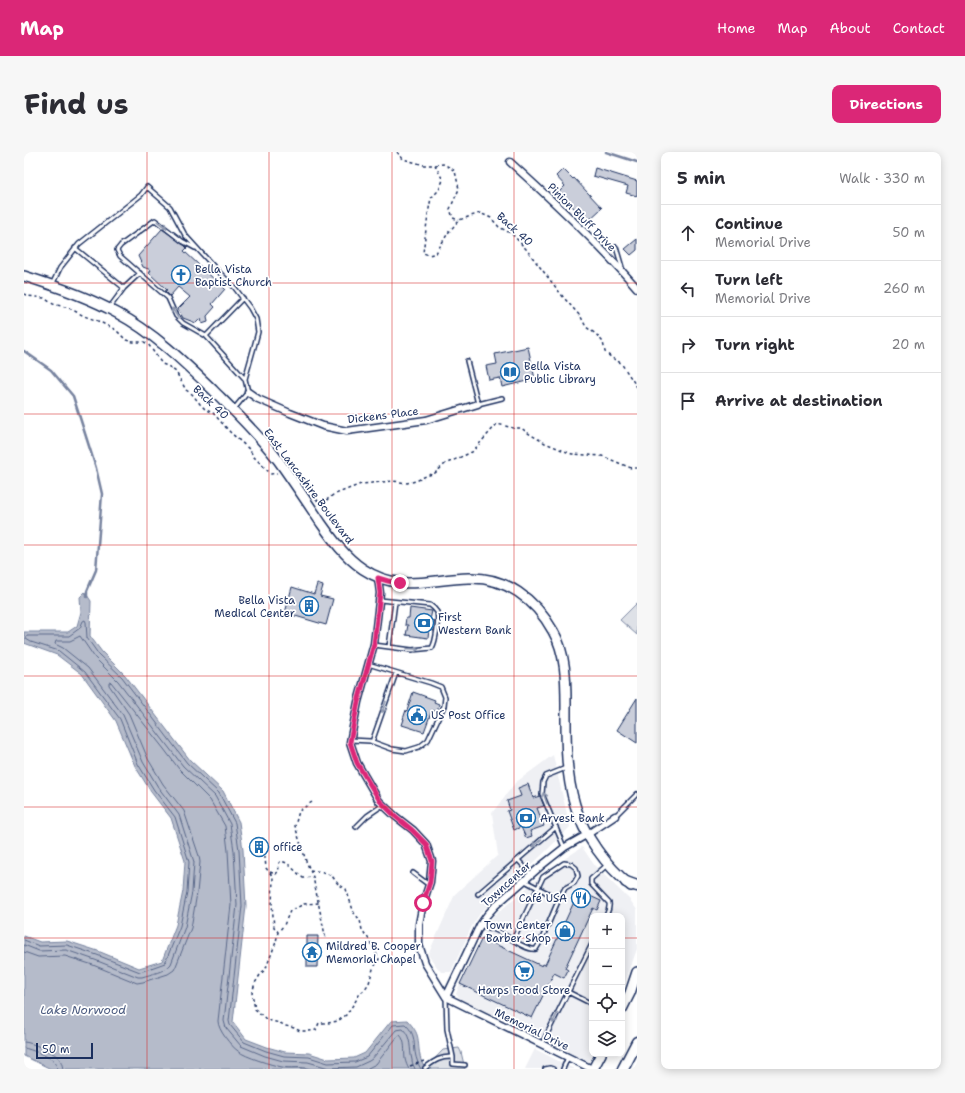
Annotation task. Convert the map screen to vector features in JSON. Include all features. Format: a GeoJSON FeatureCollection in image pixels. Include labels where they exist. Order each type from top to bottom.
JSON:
{"type":"FeatureCollection","features":[{"type":"Feature","properties":{"kind":"main road","name":"East Lancashire Boulevard"},"geometry":{"type":"LineString","coordinates":[[24,276],[86,298],[117,313],[148,332],[190,368],[233,410],[278,460],[335,542],[346,555],[361,568],[378,578],[400,583],[421,583],[470,578],[499,582],[530,601],[554,633],[562,652],[566,680],[566,755],[575,805],[588,834],[598,851],[626,882],[637,891]]}},
{"type":"Feature","properties":{"kind":"main road"},"geometry":{"type":"LineString","coordinates":[[626,882],[637,886]]}},
{"type":"Feature","properties":{"kind":"main road"},"geometry":{"type":"LineString","coordinates":[[625,1003],[637,972]]}},
{"type":"Feature","properties":{"kind":"main road"},"geometry":{"type":"LineString","coordinates":[[623,1069],[637,1042]]}},
{"type":"Feature","properties":{"kind":"main road"},"geometry":{"type":"LineString","coordinates":[[593,1069],[599,1057]]}},
{"type":"Feature","properties":{"kind":"street","name":"Pinion Bluff Drive"},"geometry":{"type":"LineString","coordinates":[[510,162],[562,209],[624,272],[637,288]]}},
{"type":"Feature","properties":{"kind":"street","name":"Dickens Place"},"geometry":{"type":"LineString","coordinates":[[248,392],[258,399],[290,413],[323,426],[347,431],[426,420],[478,404]]}},
{"type":"Feature","properties":{"kind":"street"},"geometry":{"type":"LineString","coordinates":[[378,578],[380,600],[374,645],[358,702],[350,742],[357,763],[380,801],[426,844],[432,861],[429,885],[419,924],[419,945],[425,963],[446,997]]}},
{"type":"Feature","properties":{"kind":"street","name":"Towncenter"},"geometry":{"type":"LineString","coordinates":[[446,997],[480,925],[496,905],[531,874],[564,848],[615,816]]}},
{"type":"Feature","properties":{"kind":"street","name":"Memorial Drive"},"geometry":{"type":"LineString","coordinates":[[446,997],[593,1069]]}},
{"type":"Feature","properties":{"kind":"lane"},"geometry":{"type":"LineString","coordinates":[[52,285],[60,268],[75,248],[141,195],[147,187],[170,207],[185,235],[235,288],[250,308],[256,319],[258,332],[244,379]]}},
{"type":"Feature","properties":{"kind":"lane"},"geometry":{"type":"LineString","coordinates":[[198,250],[182,241],[155,220],[121,245],[118,250],[120,256],[168,298],[176,316],[183,323],[206,336],[244,379],[248,392],[233,410]]}},
{"type":"Feature","properties":{"kind":"lane"},"geometry":{"type":"LineString","coordinates":[[616,247],[624,272]]}},
{"type":"Feature","properties":{"kind":"lane"},"geometry":{"type":"LineString","coordinates":[[75,248],[124,288]]}},
{"type":"Feature","properties":{"kind":"lane"},"geometry":{"type":"LineString","coordinates":[[109,309],[124,288],[140,273]]}},
{"type":"Feature","properties":{"kind":"lane"},"geometry":{"type":"LineString","coordinates":[[206,336],[243,298]]}},
{"type":"Feature","properties":{"kind":"lane"},"geometry":{"type":"LineString","coordinates":[[467,362],[478,404],[502,398]]}},
{"type":"Feature","properties":{"kind":"lane"},"geometry":{"type":"LineString","coordinates":[[374,645],[412,650],[432,648],[436,637],[438,618],[434,607],[430,605],[380,600]]}},
{"type":"Feature","properties":{"kind":"lane"},"geometry":{"type":"LineString","coordinates":[[389,647],[395,602]]}},
{"type":"Feature","properties":{"kind":"lane"},"geometry":{"type":"LineString","coordinates":[[351,740],[372,742],[392,749],[406,751],[419,747],[428,740],[444,706],[445,697],[442,687],[368,664]]}},
{"type":"Feature","properties":{"kind":"lane"},"geometry":{"type":"LineString","coordinates":[[372,742],[396,672]]}},
{"type":"Feature","properties":{"kind":"lane"},"geometry":{"type":"LineString","coordinates":[[564,848],[542,794],[543,782],[546,776],[568,767]]}},
{"type":"Feature","properties":{"kind":"lane"},"geometry":{"type":"LineString","coordinates":[[615,816],[637,794]]}},
{"type":"Feature","properties":{"kind":"lane"},"geometry":{"type":"LineString","coordinates":[[356,827],[367,816],[383,805]]}},
{"type":"Feature","properties":{"kind":"lane"},"geometry":{"type":"LineString","coordinates":[[478,894],[556,827]]}},
{"type":"Feature","properties":{"kind":"lane"},"geometry":{"type":"LineString","coordinates":[[518,860],[531,874]]}},
{"type":"Feature","properties":{"kind":"lane"},"geometry":{"type":"LineString","coordinates":[[480,925],[496,930],[529,949],[536,949],[541,941],[558,899],[565,888],[574,882],[578,876],[576,868],[571,864],[564,863],[543,877],[537,887],[514,940]]}},
{"type":"Feature","properties":{"kind":"lane"},"geometry":{"type":"LineString","coordinates":[[608,913],[610,906],[609,903],[591,884],[591,879],[609,864]]}},
{"type":"Feature","properties":{"kind":"lane"},"geometry":{"type":"LineString","coordinates":[[412,873],[429,885]]}},
{"type":"Feature","properties":{"kind":"lane"},"geometry":{"type":"LineString","coordinates":[[524,881],[558,899]]}},
{"type":"Feature","properties":{"kind":"lane"},"geometry":{"type":"LineString","coordinates":[[542,1044],[590,949]]}},
{"type":"Feature","properties":{"kind":"lane"},"geometry":{"type":"LineString","coordinates":[[568,992],[589,1002]]}},
{"type":"Feature","properties":{"kind":"lane"},"geometry":{"type":"LineString","coordinates":[[446,997],[447,1029],[453,1057],[451,1069]]}},
{"type":"Feature","properties":{"kind":"lane"},"geometry":{"type":"LineString","coordinates":[[425,1068],[434,1061],[445,1056],[453,1057]]}},
{"type":"Feature","properties":{"kind":"lane"},"geometry":{"type":"LineString","coordinates":[[563,1069],[568,1057]]}},
{"type":"Feature","properties":{"kind":"lane"},"geometry":{"type":"LineString","coordinates":[[453,1064],[465,1065]]}},
{"type":"Feature","properties":{"kind":"lane"},"geometry":{"type":"LineString","coordinates":[[545,1069],[552,1069]]}},
{"type":"Feature","properties":{"kind":"path"},"geometry":{"type":"LineString","coordinates":[[397,152],[403,159],[424,165],[444,164],[455,171],[459,189],[450,209],[454,218],[459,220],[448,233],[436,253],[429,255],[423,253],[428,214],[431,198],[439,190],[443,180],[435,165]]}},
{"type":"Feature","properties":{"kind":"path","name":"Back 40"},"geometry":{"type":"LineString","coordinates":[[459,220],[480,213],[491,218],[499,227],[512,234],[541,267],[564,298],[581,317],[586,327],[596,334],[603,342],[605,352],[621,363],[637,387]]}},
{"type":"Feature","properties":{"kind":"path","name":"Back 40"},"geometry":{"type":"LineString","coordinates":[[24,294],[44,298],[53,304],[69,308],[98,321],[116,330],[126,340],[133,342],[144,342],[148,344],[162,364],[168,366],[176,372],[186,390],[192,394],[206,410],[213,413],[231,434],[249,449],[254,457],[270,474],[276,474],[280,471]]}},
{"type":"Feature","properties":{"kind":"path"},"geometry":{"type":"LineString","coordinates":[[315,499],[318,502],[324,502],[333,495],[361,484],[392,481],[407,483],[416,481],[435,473],[445,464],[472,452],[497,424],[521,428],[545,443],[572,454],[602,456],[631,468],[637,468]]}},
{"type":"Feature","properties":{"kind":"path"},"geometry":{"type":"LineString","coordinates":[[312,802],[299,812],[296,826],[306,861],[313,877],[326,940]]}},
{"type":"Feature","properties":{"kind":"path"},"geometry":{"type":"LineString","coordinates":[[263,838],[266,868],[273,877],[274,884],[272,905],[274,927],[278,932]]}},
{"type":"Feature","properties":{"kind":"path"},"geometry":{"type":"LineString","coordinates":[[270,872],[276,874],[279,870],[278,864],[282,861],[288,863],[303,878],[313,877]]}},
{"type":"Feature","properties":{"kind":"path"},"geometry":{"type":"LineString","coordinates":[[310,870],[323,872],[332,876],[338,884],[346,889],[354,913],[360,920],[362,930],[379,958],[373,968],[369,983],[365,990],[359,995],[346,1015],[338,1021],[328,1024],[319,1023],[316,1030],[310,1032],[300,1031],[267,1020],[255,1009],[252,993],[255,983],[266,968],[276,942],[278,932],[284,925],[290,911],[304,904],[319,903]]}},
{"type":"Feature","properties":{"kind":"path"},"geometry":{"type":"LineString","coordinates":[[410,1066],[424,1061]]}},
{"type":"Feature","properties":{"kind":"shaded area"},"geometry":{"type":"Polygon","coordinates":[[[637,603],[637,635],[620,620],[637,603]]]}},
{"type":"Feature","properties":{"kind":"shaded area"},"geometry":{"type":"Polygon","coordinates":[[[553,755],[570,827],[481,912],[472,926],[451,972],[441,972],[428,955],[455,894],[498,855],[492,813],[515,783],[553,755]]]}},
{"type":"Feature","properties":{"kind":"shaded area"},"geometry":{"type":"Polygon","coordinates":[[[582,847],[595,866],[630,900],[637,910],[637,949],[625,983],[625,913],[589,913],[589,1057],[592,1057],[589,1062],[460,999],[456,994],[483,935],[494,916],[544,873],[582,847]]]}},
{"type":"Feature","properties":{"kind":"shaded area"},"geometry":{"type":"Polygon","coordinates":[[[459,1048],[465,1069],[425,1069],[443,1050],[459,1048]]]}},
{"type":"Feature","properties":{"kind":"shaded area"},"geometry":{"type":"Polygon","coordinates":[[[535,1049],[574,1069],[525,1069],[535,1049]]]}},
{"type":"Feature","properties":{"kind":"water","name":"Lake Norwood"},"geometry":{"type":"Polygon","coordinates":[[[85,592],[91,601],[90,636],[102,652],[125,675],[190,760],[223,791],[239,822],[243,850],[246,906],[233,1022],[246,1039],[285,1052],[309,1053],[328,1059],[354,1058],[365,1053],[391,1021],[407,1020],[415,1029],[420,1058],[425,1069],[51,1069],[24,1056],[24,936],[40,942],[67,941],[98,951],[139,968],[162,961],[176,925],[183,891],[185,861],[171,818],[151,792],[135,766],[116,721],[82,674],[57,655],[24,643],[24,632],[68,632],[77,626],[81,612],[80,597],[85,592]]]}},
{"type":"Feature","properties":{"kind":"building"},"geometry":{"type":"Polygon","coordinates":[[[595,168],[637,181],[637,196],[626,193],[628,186],[593,176],[595,168]]]}},
{"type":"Feature","properties":{"kind":"building"},"geometry":{"type":"Polygon","coordinates":[[[563,169],[573,179],[574,178],[602,208],[587,222],[559,192],[565,186],[556,176],[563,169]]]}},
{"type":"Feature","properties":{"kind":"building","name":"Bella Vista Baptist Church"},"geometry":{"type":"Polygon","coordinates":[[[162,229],[184,245],[187,248],[184,251],[215,280],[216,278],[224,285],[223,287],[225,289],[212,304],[215,307],[207,316],[208,322],[202,324],[201,318],[196,323],[183,318],[178,309],[190,297],[178,287],[170,296],[165,291],[167,290],[149,273],[151,270],[143,267],[138,256],[162,229]]]}},
{"type":"Feature","properties":{"kind":"building"},"geometry":{"type":"Polygon","coordinates":[[[637,239],[637,250],[631,255],[625,249],[637,239]]]}},
{"type":"Feature","properties":{"kind":"building","name":"Bella Vista Public Library"},"geometry":{"type":"Polygon","coordinates":[[[528,347],[535,379],[502,387],[500,378],[489,380],[486,366],[497,364],[495,354],[528,347]]]}},
{"type":"Feature","properties":{"kind":"building","name":"Bella Vista Medical Center"},"geometry":{"type":"Polygon","coordinates":[[[317,584],[323,586],[320,596],[333,599],[326,625],[285,613],[292,587],[314,594],[317,584]]]}},
{"type":"Feature","properties":{"kind":"building","name":"First Western Bank"},"geometry":{"type":"Polygon","coordinates":[[[410,608],[432,611],[430,620],[435,621],[434,631],[429,630],[428,638],[406,635],[408,625],[405,625],[406,618],[409,618],[410,608]]]}},
{"type":"Feature","properties":{"kind":"building","name":"US Post Office"},"geometry":{"type":"Polygon","coordinates":[[[413,692],[435,700],[434,702],[439,704],[437,712],[432,710],[424,732],[402,725],[413,692]]]}},
{"type":"Feature","properties":{"kind":"building"},"geometry":{"type":"Polygon","coordinates":[[[637,698],[637,743],[617,730],[637,698]]]}},
{"type":"Feature","properties":{"kind":"building","name":"Arvest Bank"},"geometry":{"type":"Polygon","coordinates":[[[528,784],[533,798],[540,796],[544,806],[537,808],[544,826],[530,831],[532,836],[526,838],[521,827],[514,830],[507,811],[510,810],[507,801],[521,796],[518,788],[528,784]]]}},
{"type":"Feature","properties":{"kind":"building","name":"office"},"geometry":{"type":"Polygon","coordinates":[[[262,839],[263,854],[256,854],[255,840],[262,839]]]}},
{"type":"Feature","properties":{"kind":"building"},"geometry":{"type":"Polygon","coordinates":[[[579,891],[601,901],[597,910],[593,908],[591,913],[589,913],[589,917],[565,968],[568,970],[564,978],[554,973],[532,1018],[460,984],[482,938],[542,966],[543,964],[545,965],[579,891]]]}},
{"type":"Feature","properties":{"kind":"building","name":"Mildred B. Cooper Memorial Chapel"},"geometry":{"type":"Polygon","coordinates":[[[307,936],[318,936],[317,967],[307,967],[307,936]]]}},
{"type":"Feature","properties":{"kind":"waterway"},"geometry":{"type":"LineString","coordinates":[[606,152],[637,162]]}},
{"type":"Feature","properties":{"kind":"waterway"},"geometry":{"type":"LineString","coordinates":[[24,351],[51,370],[73,396],[96,468],[102,494],[96,570],[87,591],[87,597]]}},
{"type":"Feature","properties":{"kind":"place","name":"Bella Vista Baptist Church"},"geometry":{"type":"Point","coordinates":[181,275]}},
{"type":"Feature","properties":{"kind":"place","name":"Bella Vista Public Library"},"geometry":{"type":"Point","coordinates":[510,372]}},
{"type":"Feature","properties":{"kind":"place","name":"Bella Vista Medical Center"},"geometry":{"type":"Point","coordinates":[309,606]}},
{"type":"Feature","properties":{"kind":"place","name":"First Western Bank"},"geometry":{"type":"Point","coordinates":[424,623]}},
{"type":"Feature","properties":{"kind":"place","name":"US Post Office"},"geometry":{"type":"Point","coordinates":[417,715]}},
{"type":"Feature","properties":{"kind":"place","name":"Arvest Bank"},"geometry":{"type":"Point","coordinates":[526,818]}},
{"type":"Feature","properties":{"kind":"place","name":"office"},"geometry":{"type":"Point","coordinates":[259,847]}},
{"type":"Feature","properties":{"kind":"place","name":"Café USA"},"geometry":{"type":"Point","coordinates":[581,898]}},
{"type":"Feature","properties":{"kind":"place","name":"Town Center Barber Shop"},"geometry":{"type":"Point","coordinates":[565,931]}},
{"type":"Feature","properties":{"kind":"place","name":"Mildred B. Cooper Memorial Chapel"},"geometry":{"type":"Point","coordinates":[312,952]}},
{"type":"Feature","properties":{"kind":"place","name":"Harps Food Store"},"geometry":{"type":"Point","coordinates":[524,971]}},
{"type":"Feature","properties":{"kind":"route"},"geometry":{"type":"LineString","coordinates":[[400,583],[378,578],[380,593],[374,644],[358,702],[350,742],[357,763],[380,801],[426,844],[432,861],[430,882],[423,903]]}}]}
